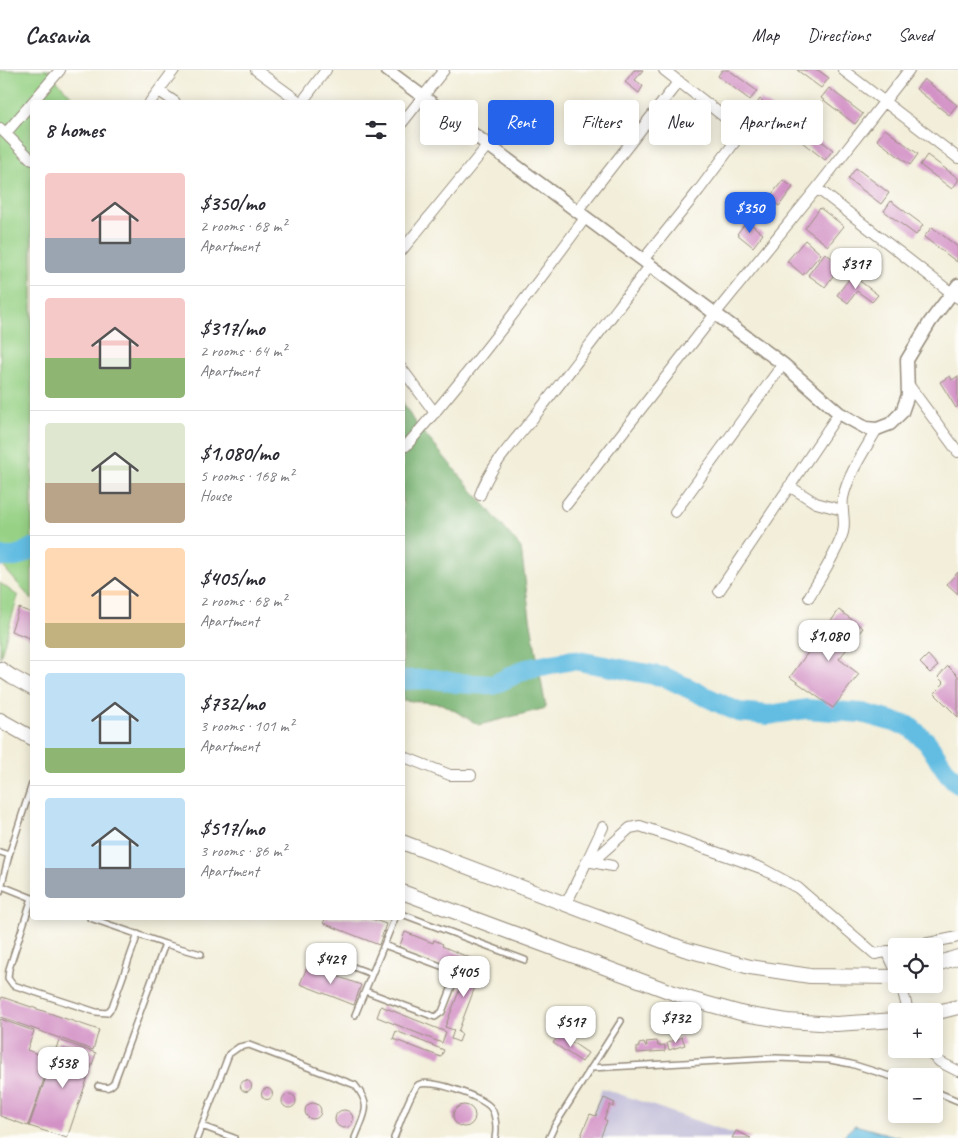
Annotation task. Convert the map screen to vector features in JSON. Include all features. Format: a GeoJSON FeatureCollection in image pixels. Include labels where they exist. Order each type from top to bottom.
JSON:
{"type":"FeatureCollection","features":[{"type":"Feature","properties":{"kind":"main road"},"geometry":{"type":"LineString","coordinates":[[0,669],[30,687]]}},
{"type":"Feature","properties":{"kind":"main road"},"geometry":{"type":"LineString","coordinates":[[0,720],[30,737]]}},
{"type":"Feature","properties":{"kind":"main road"},"geometry":{"type":"LineString","coordinates":[[405,843],[684,949],[750,967],[810,976],[888,976]]}},
{"type":"Feature","properties":{"kind":"main road"},"geometry":{"type":"LineString","coordinates":[[405,893],[690,998],[744,1014],[787,1021],[836,1024],[888,1021]]}},
{"type":"Feature","properties":{"kind":"main road"},"geometry":{"type":"LineString","coordinates":[[943,962],[958,957]]}},
{"type":"Feature","properties":{"kind":"main road"},"geometry":{"type":"LineString","coordinates":[[943,1011],[958,1007]]}},
{"type":"Feature","properties":{"kind":"street"},"geometry":{"type":"LineString","coordinates":[[32,100],[60,70]]}},
{"type":"Feature","properties":{"kind":"street"},"geometry":{"type":"LineString","coordinates":[[152,100],[174,70]]}},
{"type":"Feature","properties":{"kind":"street"},"geometry":{"type":"LineString","coordinates":[[256,70],[298,100]]}},
{"type":"Feature","properties":{"kind":"street"},"geometry":{"type":"LineString","coordinates":[[303,100],[326,70]]}},
{"type":"Feature","properties":{"kind":"street"},"geometry":{"type":"LineString","coordinates":[[387,70],[783,364],[839,413],[866,428],[877,429],[890,424],[902,412],[908,395],[907,360],[930,322],[956,292],[817,188]]}},
{"type":"Feature","properties":{"kind":"street"},"geometry":{"type":"LineString","coordinates":[[405,119],[444,70]]}},
{"type":"Feature","properties":{"kind":"street"},"geometry":{"type":"LineString","coordinates":[[480,495],[484,481],[508,447],[540,409],[734,143],[736,126],[664,70]]}},
{"type":"Feature","properties":{"kind":"street"},"geometry":{"type":"LineString","coordinates":[[843,70],[958,158]]}},
{"type":"Feature","properties":{"kind":"street"},"geometry":{"type":"LineString","coordinates":[[566,504],[714,314],[885,103],[909,70]]}},
{"type":"Feature","properties":{"kind":"street"},"geometry":{"type":"LineString","coordinates":[[406,446],[435,413],[522,303],[581,214],[679,81]]}},
{"type":"Feature","properties":{"kind":"street"},"geometry":{"type":"LineString","coordinates":[[159,91],[172,100]]}},
{"type":"Feature","properties":{"kind":"street"},"geometry":{"type":"LineString","coordinates":[[30,102],[3,130],[30,158]]}},
{"type":"Feature","properties":{"kind":"street"},"geometry":{"type":"LineString","coordinates":[[405,246],[488,145]]}},
{"type":"Feature","properties":{"kind":"street"},"geometry":{"type":"LineString","coordinates":[[675,512],[783,364]]}},
{"type":"Feature","properties":{"kind":"street"},"geometry":{"type":"LineString","coordinates":[[405,373],[435,413]]}},
{"type":"Feature","properties":{"kind":"street"},"geometry":{"type":"LineString","coordinates":[[908,384],[958,452]]}},
{"type":"Feature","properties":{"kind":"street"},"geometry":{"type":"LineString","coordinates":[[720,591],[839,413]]}},
{"type":"Feature","properties":{"kind":"street"},"geometry":{"type":"LineString","coordinates":[[809,597],[840,541],[845,521],[842,510],[843,497],[851,476],[877,429]]}},
{"type":"Feature","properties":{"kind":"street"},"geometry":{"type":"LineString","coordinates":[[789,486],[816,503],[842,510]]}},
{"type":"Feature","properties":{"kind":"street"},"geometry":{"type":"LineString","coordinates":[[405,757],[450,775],[471,775]]}},
{"type":"Feature","properties":{"kind":"street"},"geometry":{"type":"LineString","coordinates":[[590,861],[630,828],[640,826],[761,868],[798,888],[875,954],[888,951]]}},
{"type":"Feature","properties":{"kind":"street"},"geometry":{"type":"LineString","coordinates":[[566,904],[590,861],[603,827]]}},
{"type":"Feature","properties":{"kind":"street"},"geometry":{"type":"LineString","coordinates":[[590,861],[612,866]]}},
{"type":"Feature","properties":{"kind":"street"},"geometry":{"type":"LineString","coordinates":[[943,940],[958,937]]}},
{"type":"Feature","properties":{"kind":"street"},"geometry":{"type":"LineString","coordinates":[[935,1058],[958,1071]]}},
{"type":"Feature","properties":{"kind":"lane"},"geometry":{"type":"LineString","coordinates":[[0,892],[9,855],[30,790]]}},
{"type":"Feature","properties":{"kind":"lane"},"geometry":{"type":"LineString","coordinates":[[0,852],[9,855]]}},
{"type":"Feature","properties":{"kind":"lane"},"geometry":{"type":"LineString","coordinates":[[2,886],[30,897]]}},
{"type":"Feature","properties":{"kind":"lane"},"geometry":{"type":"LineString","coordinates":[[30,904],[9,969],[8,978],[13,984],[96,1012],[107,1013],[112,1007],[138,934]]}},
{"type":"Feature","properties":{"kind":"lane"},"geometry":{"type":"LineString","coordinates":[[405,915],[526,960]]}},
{"type":"Feature","properties":{"kind":"lane"},"geometry":{"type":"LineString","coordinates":[[96,920],[165,944],[201,954]]}},
{"type":"Feature","properties":{"kind":"lane"},"geometry":{"type":"LineString","coordinates":[[355,1015],[394,920]]}},
{"type":"Feature","properties":{"kind":"lane"},"geometry":{"type":"LineString","coordinates":[[98,1086],[107,1088],[114,1083],[165,944]]}},
{"type":"Feature","properties":{"kind":"lane"},"geometry":{"type":"LineString","coordinates":[[365,991],[435,1017],[442,1012],[455,979],[453,973],[448,969],[384,945]]}},
{"type":"Feature","properties":{"kind":"lane"},"geometry":{"type":"LineString","coordinates":[[319,954],[372,974]]}},
{"type":"Feature","properties":{"kind":"lane"},"geometry":{"type":"LineString","coordinates":[[549,1138],[621,1021]]}},
{"type":"Feature","properties":{"kind":"lane"},"geometry":{"type":"LineString","coordinates":[[197,1138],[228,1054],[239,1047],[249,1044],[355,1085],[363,1096],[366,1107],[355,1138]]}},
{"type":"Feature","properties":{"kind":"lane"},"geometry":{"type":"LineString","coordinates":[[591,1068],[785,1058],[830,1060],[851,1064],[888,1076]]}},
{"type":"Feature","properties":{"kind":"lane"},"geometry":{"type":"LineString","coordinates":[[394,1138],[416,1086],[423,1083],[444,1086],[466,1093],[490,1107],[494,1116],[495,1138]]}},
{"type":"Feature","properties":{"kind":"lane"},"geometry":{"type":"LineString","coordinates":[[943,1095],[958,1101]]}},
{"type":"Feature","properties":{"kind":"lane"},"geometry":{"type":"LineString","coordinates":[[202,1126],[234,1138]]}},
{"type":"Feature","properties":{"kind":"shaded area"},"geometry":{"type":"Polygon","coordinates":[[[602,1088],[746,1138],[585,1138],[602,1088]]]}},
{"type":"Feature","properties":{"kind":"green space"},"geometry":{"type":"Polygon","coordinates":[[[0,70],[51,70],[54,78],[75,100],[30,100],[30,598],[0,563],[0,70]]]}},
{"type":"Feature","properties":{"kind":"green space"},"geometry":{"type":"Polygon","coordinates":[[[405,406],[413,420],[521,548],[530,618],[546,708],[479,725],[443,704],[405,700],[405,406]]]}},
{"type":"Feature","properties":{"kind":"green space"},"geometry":{"type":"Polygon","coordinates":[[[0,583],[18,596],[0,658],[0,583]]]}},
{"type":"Feature","properties":{"kind":"water"},"geometry":{"type":"Polygon","coordinates":[[[855,1125],[902,1138],[841,1138],[855,1125]]]}},
{"type":"Feature","properties":{"kind":"building"},"geometry":{"type":"Polygon","coordinates":[[[634,70],[643,70],[635,80],[643,86],[639,93],[625,82],[634,70]]]}},
{"type":"Feature","properties":{"kind":"building"},"geometry":{"type":"Polygon","coordinates":[[[722,70],[729,70],[757,91],[750,100],[718,76],[722,70]]]}},
{"type":"Feature","properties":{"kind":"building"},"geometry":{"type":"Polygon","coordinates":[[[797,70],[818,70],[829,78],[821,88],[797,70]]]}},
{"type":"Feature","properties":{"kind":"building"},"geometry":{"type":"Polygon","coordinates":[[[924,79],[957,105],[949,115],[916,89],[924,79]]]}},
{"type":"Feature","properties":{"kind":"building"},"geometry":{"type":"Polygon","coordinates":[[[829,88],[863,114],[855,124],[821,98],[829,88]]]}},
{"type":"Feature","properties":{"kind":"building"},"geometry":{"type":"Polygon","coordinates":[[[885,129],[918,154],[910,165],[877,140],[885,129]]]}},
{"type":"Feature","properties":{"kind":"building"},"geometry":{"type":"Polygon","coordinates":[[[823,142],[833,150],[825,160],[806,145],[823,145],[823,142]]]}},
{"type":"Feature","properties":{"kind":"building"},"geometry":{"type":"Polygon","coordinates":[[[927,155],[958,178],[952,189],[920,165],[927,155]]]}},
{"type":"Feature","properties":{"kind":"building"},"geometry":{"type":"Polygon","coordinates":[[[856,168],[889,193],[881,204],[848,179],[856,168]]]}},
{"type":"Feature","properties":{"kind":"building"},"geometry":{"type":"Polygon","coordinates":[[[783,180],[793,187],[779,206],[769,198],[783,180]]]}},
{"type":"Feature","properties":{"kind":"building"},"geometry":{"type":"Polygon","coordinates":[[[891,201],[923,225],[916,235],[884,211],[891,201]]]}},
{"type":"Feature","properties":{"kind":"building"},"geometry":{"type":"Polygon","coordinates":[[[820,208],[844,226],[828,246],[805,228],[820,208]]]}},
{"type":"Feature","properties":{"kind":"building"},"geometry":{"type":"Polygon","coordinates":[[[747,221],[763,234],[753,247],[737,234],[747,221]]]}},
{"type":"Feature","properties":{"kind":"building"},"geometry":{"type":"Polygon","coordinates":[[[932,227],[958,247],[957,262],[924,237],[932,227]]]}},
{"type":"Feature","properties":{"kind":"building"},"geometry":{"type":"Polygon","coordinates":[[[805,240],[821,254],[803,275],[787,261],[805,240]]]}},
{"type":"Feature","properties":{"kind":"building"},"geometry":{"type":"Polygon","coordinates":[[[825,253],[841,265],[825,287],[808,275],[825,253]]]}},
{"type":"Feature","properties":{"kind":"building"},"geometry":{"type":"Polygon","coordinates":[[[852,275],[878,295],[872,302],[857,291],[848,303],[837,295],[852,275]]]}},
{"type":"Feature","properties":{"kind":"building"},"geometry":{"type":"Polygon","coordinates":[[[950,376],[952,380],[958,376],[958,406],[956,408],[940,382],[950,376]]]}},
{"type":"Feature","properties":{"kind":"building"},"geometry":{"type":"Polygon","coordinates":[[[958,572],[958,594],[947,584],[958,572]]]}},
{"type":"Feature","properties":{"kind":"building"},"geometry":{"type":"Polygon","coordinates":[[[19,608],[30,612],[30,638],[11,631],[19,608]]]}},
{"type":"Feature","properties":{"kind":"building"},"geometry":{"type":"Polygon","coordinates":[[[839,610],[863,628],[839,659],[859,674],[833,708],[790,677],[839,610]]]}},
{"type":"Feature","properties":{"kind":"building"},"geometry":{"type":"Polygon","coordinates":[[[928,655],[938,666],[930,673],[920,663],[928,655]]]}},
{"type":"Feature","properties":{"kind":"building"},"geometry":{"type":"Polygon","coordinates":[[[948,666],[958,676],[958,717],[934,693],[944,683],[938,677],[948,666]]]}},
{"type":"Feature","properties":{"kind":"building"},"geometry":{"type":"Polygon","coordinates":[[[325,920],[375,920],[386,924],[379,945],[323,923],[325,920]]]}},
{"type":"Feature","properties":{"kind":"building"},"geometry":{"type":"Polygon","coordinates":[[[405,932],[433,943],[434,940],[443,944],[442,946],[470,958],[464,974],[399,948],[405,932]]]}},
{"type":"Feature","properties":{"kind":"building"},"geometry":{"type":"Polygon","coordinates":[[[472,958],[486,964],[458,1032],[462,1034],[459,1042],[451,1039],[454,1030],[445,1027],[472,958]]]}},
{"type":"Feature","properties":{"kind":"building"},"geometry":{"type":"Polygon","coordinates":[[[308,965],[329,973],[330,970],[340,974],[339,977],[361,985],[354,1005],[300,984],[308,965]]]}},
{"type":"Feature","properties":{"kind":"building"},"geometry":{"type":"Polygon","coordinates":[[[2,997],[99,1030],[93,1050],[0,1017],[2,997]]]}},
{"type":"Feature","properties":{"kind":"building"},"geometry":{"type":"Polygon","coordinates":[[[381,1006],[446,1032],[442,1043],[377,1017],[381,1006]]]}},
{"type":"Feature","properties":{"kind":"building"},"geometry":{"type":"Polygon","coordinates":[[[0,1019],[34,1031],[27,1050],[51,1059],[28,1126],[0,1116],[0,1019]]]}},
{"type":"Feature","properties":{"kind":"building"},"geometry":{"type":"Polygon","coordinates":[[[396,1031],[444,1050],[441,1057],[393,1039],[396,1031]]]}},
{"type":"Feature","properties":{"kind":"building"},"geometry":{"type":"Polygon","coordinates":[[[560,1034],[588,1053],[582,1062],[553,1043],[560,1034]]]}},
{"type":"Feature","properties":{"kind":"building"},"geometry":{"type":"Polygon","coordinates":[[[682,1037],[685,1045],[669,1050],[667,1043],[682,1037]]]}},
{"type":"Feature","properties":{"kind":"building"},"geometry":{"type":"Polygon","coordinates":[[[59,1040],[96,1053],[67,1138],[29,1126],[59,1040]]]}},
{"type":"Feature","properties":{"kind":"building"},"geometry":{"type":"Polygon","coordinates":[[[657,1041],[658,1046],[665,1045],[665,1051],[637,1053],[639,1044],[644,1043],[647,1046],[646,1042],[657,1041]]]}},
{"type":"Feature","properties":{"kind":"building"},"geometry":{"type":"Polygon","coordinates":[[[246,1080],[252,1086],[246,1092],[240,1086],[246,1080]]]}},
{"type":"Feature","properties":{"kind":"building"},"geometry":{"type":"Polygon","coordinates":[[[265,1089],[269,1089],[272,1094],[271,1098],[265,1099],[262,1096],[262,1092],[265,1089]]]}},
{"type":"Feature","properties":{"kind":"building"},"geometry":{"type":"Polygon","coordinates":[[[289,1094],[294,1096],[296,1101],[294,1106],[289,1108],[284,1106],[282,1101],[284,1096],[289,1094]]]}},
{"type":"Feature","properties":{"kind":"building"},"geometry":{"type":"Polygon","coordinates":[[[604,1098],[615,1103],[613,1107],[610,1105],[604,1119],[607,1121],[600,1138],[580,1138],[590,1114],[596,1116],[604,1098]]]}},
{"type":"Feature","properties":{"kind":"building"},"geometry":{"type":"Polygon","coordinates":[[[313,1103],[319,1105],[321,1111],[319,1117],[313,1119],[307,1117],[305,1111],[307,1105],[313,1103]]]}},
{"type":"Feature","properties":{"kind":"building"},"geometry":{"type":"Polygon","coordinates":[[[464,1105],[472,1108],[475,1116],[472,1124],[464,1127],[456,1124],[453,1116],[456,1108],[464,1105]]]}},
{"type":"Feature","properties":{"kind":"building"},"geometry":{"type":"Polygon","coordinates":[[[344,1110],[350,1113],[353,1119],[350,1125],[344,1128],[338,1125],[335,1119],[338,1113],[344,1110]]]}},
{"type":"Feature","properties":{"kind":"building"},"geometry":{"type":"Polygon","coordinates":[[[736,1131],[751,1138],[732,1138],[736,1131]]]}},
{"type":"Feature","properties":{"kind":"waterway"},"geometry":{"type":"LineString","coordinates":[[0,557],[16,557],[30,549]]}},
{"type":"Feature","properties":{"kind":"waterway"},"geometry":{"type":"LineString","coordinates":[[405,680],[435,679],[456,683],[493,685],[526,669],[573,660],[665,677],[738,712],[769,715],[806,709],[862,713],[909,726],[927,742],[947,772],[958,784]]}}]}
